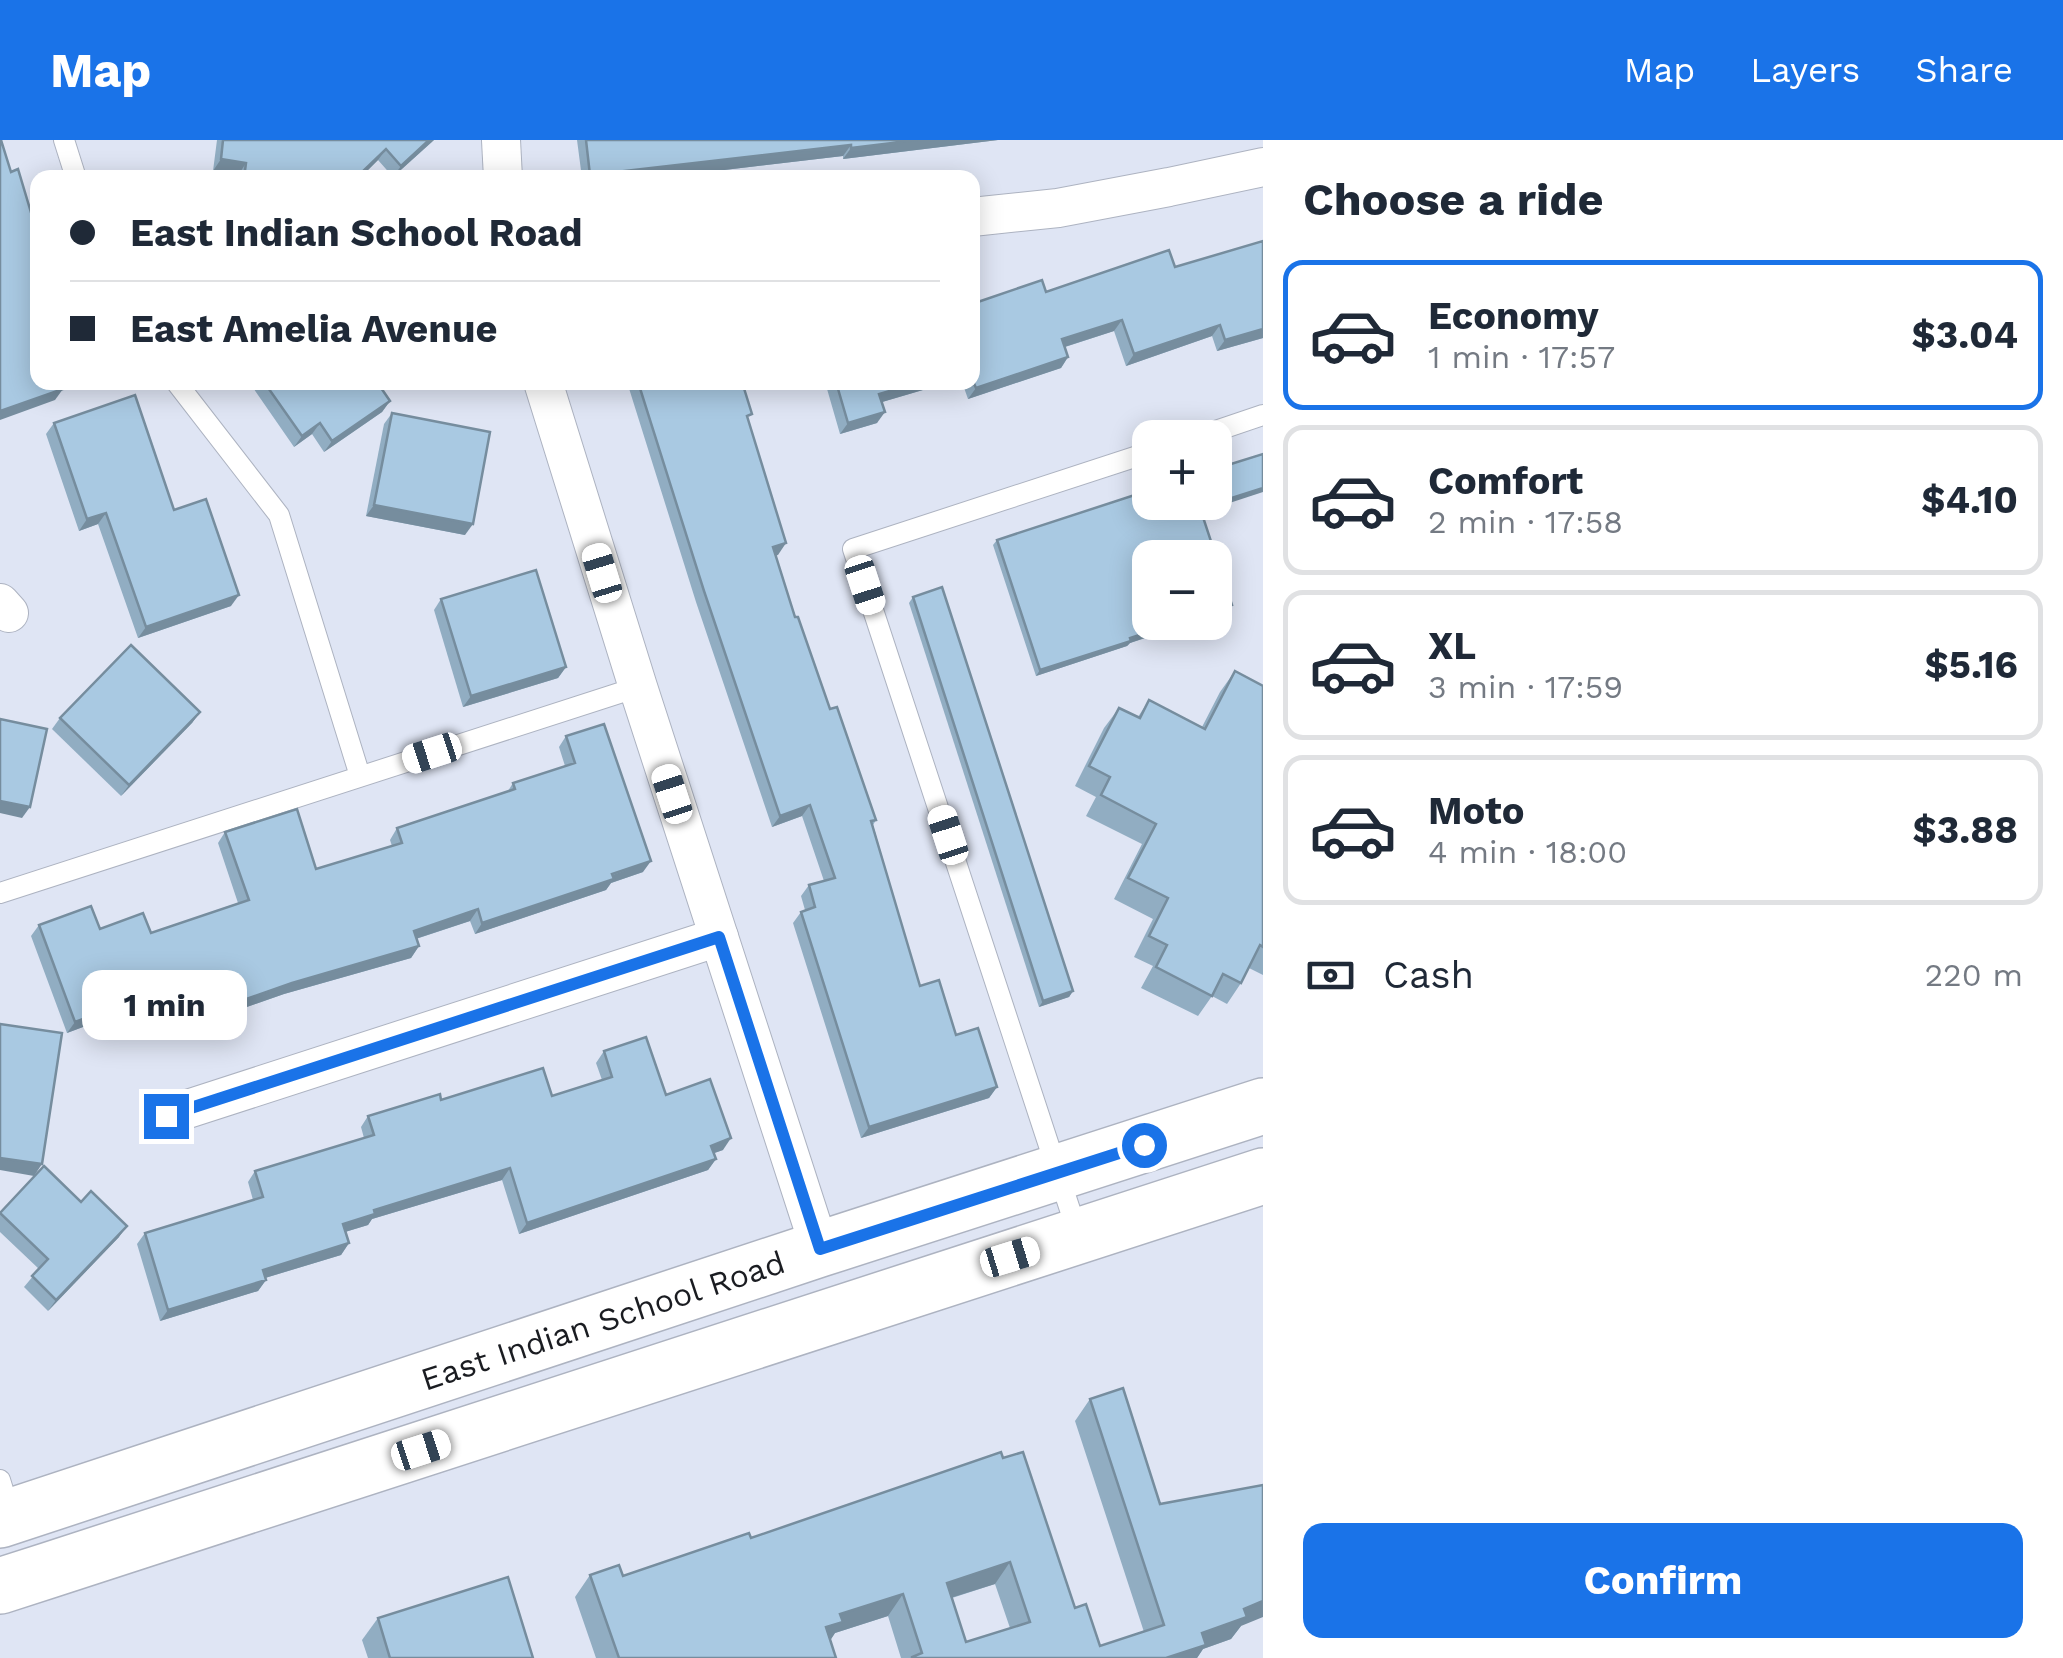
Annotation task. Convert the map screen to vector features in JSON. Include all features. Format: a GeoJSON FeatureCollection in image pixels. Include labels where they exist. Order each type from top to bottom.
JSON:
{"type":"FeatureCollection","features":[{"type":"Feature","properties":{"kind":"main road","name":"East Indian School Road"},"geometry":{"type":"LineString","coordinates":[[4,1505],[1263,1106]]}},
{"type":"Feature","properties":{"kind":"main road","name":"East Indian School Road"},"geometry":{"type":"LineString","coordinates":[[0,1586],[1263,1176]]}},
{"type":"Feature","properties":{"kind":"street"},"geometry":{"type":"LineString","coordinates":[[500,140],[502,170]]}},
{"type":"Feature","properties":{"kind":"street"},"geometry":{"type":"LineString","coordinates":[[980,217],[1058,208],[1263,167]]}},
{"type":"Feature","properties":{"kind":"street"},"geometry":{"type":"LineString","coordinates":[[545,390],[820,1249]]}},
{"type":"Feature","properties":{"kind":"street"},"geometry":{"type":"LineString","coordinates":[[166,1116],[719,937]]}},
{"type":"Feature","properties":{"kind":"lane"},"geometry":{"type":"LineString","coordinates":[[64,140],[73,170]]}},
{"type":"Feature","properties":{"kind":"lane"},"geometry":{"type":"LineString","coordinates":[[182,390],[280,514],[360,776]]}},
{"type":"Feature","properties":{"kind":"lane"},"geometry":{"type":"LineString","coordinates":[[1232,425],[1263,415]]}},
{"type":"Feature","properties":{"kind":"lane"},"geometry":{"type":"LineString","coordinates":[[1079,1235],[853,549],[1132,458]]}},
{"type":"Feature","properties":{"kind":"lane"},"geometry":{"type":"LineString","coordinates":[[0,893],[638,687]]}},
{"type":"Feature","properties":{"kind":"building"},"geometry":{"type":"Polygon","coordinates":[[[1,140],[11,172],[18,169],[30,209],[30,390],[60,390],[0,411],[1,140]]]}},
{"type":"Feature","properties":{"kind":"building"},"geometry":{"type":"Polygon","coordinates":[[[223,140],[429,140],[401,166],[386,149],[364,170],[245,170],[246,163],[221,159],[223,140]]]}},
{"type":"Feature","properties":{"kind":"building"},"geometry":{"type":"Polygon","coordinates":[[[586,140],[917,140],[634,170],[589,170],[586,140]]]}},
{"type":"Feature","properties":{"kind":"building"},"geometry":{"type":"Polygon","coordinates":[[[1263,241],[1263,329],[1225,340],[1220,325],[1134,354],[1122,320],[1062,339],[1068,357],[980,387],[980,301],[1042,280],[1046,292],[1169,250],[1175,267],[1263,241]]]}},
{"type":"Feature","properties":{"kind":"building"},"geometry":{"type":"Polygon","coordinates":[[[270,390],[382,390],[390,401],[332,441],[320,423],[302,436],[270,390]]]}},
{"type":"Feature","properties":{"kind":"building"},"geometry":{"type":"Polygon","coordinates":[[[641,390],[744,390],[752,414],[747,416],[786,543],[773,547],[795,617],[830,709],[837,707],[876,820],[871,821],[920,986],[939,980],[956,1035],[978,1028],[997,1087],[869,1127],[801,912],[815,907],[809,885],[835,878],[810,805],[780,816],[641,390]]]}},
{"type":"Feature","properties":{"kind":"building"},"geometry":{"type":"Polygon","coordinates":[[[838,390],[893,390],[879,394],[885,412],[848,423],[838,390]]]}},
{"type":"Feature","properties":{"kind":"building"},"geometry":{"type":"Polygon","coordinates":[[[135,395],[174,510],[206,499],[239,595],[146,627],[106,513],[87,519],[54,423],[135,395]]]}},
{"type":"Feature","properties":{"kind":"building"},"geometry":{"type":"Polygon","coordinates":[[[392,413],[490,432],[473,524],[374,505],[392,413]]]}},
{"type":"Feature","properties":{"kind":"building"},"geometry":{"type":"Polygon","coordinates":[[[1263,454],[1263,488],[1232,498],[1232,464],[1263,454]]]}},
{"type":"Feature","properties":{"kind":"building"},"geometry":{"type":"Polygon","coordinates":[[[1132,496],[1132,520],[1204,520],[1211,540],[1132,540],[1131,641],[1040,670],[997,540],[1132,496]]]}},
{"type":"Feature","properties":{"kind":"building"},"geometry":{"type":"Polygon","coordinates":[[[536,570],[566,667],[471,696],[441,599],[536,570]]]}},
{"type":"Feature","properties":{"kind":"building"},"geometry":{"type":"Polygon","coordinates":[[[942,587],[1073,991],[1043,1001],[913,597],[942,587]]]}},
{"type":"Feature","properties":{"kind":"building"},"geometry":{"type":"Polygon","coordinates":[[[131,645],[200,712],[129,785],[60,718],[131,645]]]}},
{"type":"Feature","properties":{"kind":"building"},"geometry":{"type":"Polygon","coordinates":[[[1235,671],[1263,686],[1263,947],[1260,945],[1241,983],[1223,974],[1212,996],[1156,967],[1167,945],[1149,936],[1168,898],[1128,878],[1156,824],[1101,795],[1110,777],[1089,766],[1119,708],[1140,718],[1149,700],[1205,729],[1235,671]]]}},
{"type":"Feature","properties":{"kind":"building"},"geometry":{"type":"Polygon","coordinates":[[[0,719],[47,729],[30,807],[0,801],[0,719]]]}},
{"type":"Feature","properties":{"kind":"building"},"geometry":{"type":"Polygon","coordinates":[[[604,724],[651,861],[612,874],[614,879],[482,923],[478,909],[414,931],[419,946],[232,1004],[222,975],[202,981],[200,975],[75,1022],[39,925],[91,906],[100,929],[143,913],[151,933],[249,900],[225,832],[297,809],[316,869],[402,843],[397,828],[515,789],[513,783],[575,763],[566,736],[604,724]]]}},
{"type":"Feature","properties":{"kind":"building"},"geometry":{"type":"Polygon","coordinates":[[[0,1024],[62,1033],[42,1164],[0,1158],[0,1024]]]}},
{"type":"Feature","properties":{"kind":"building"},"geometry":{"type":"Polygon","coordinates":[[[646,1037],[666,1095],[710,1079],[731,1138],[711,1146],[716,1159],[527,1223],[510,1168],[374,1210],[375,1214],[343,1224],[349,1243],[263,1270],[266,1280],[168,1310],[145,1233],[263,1197],[255,1171],[374,1135],[368,1116],[440,1094],[441,1100],[543,1068],[552,1096],[612,1077],[604,1051],[646,1037]]]}},
{"type":"Feature","properties":{"kind":"building"},"geometry":{"type":"Polygon","coordinates":[[[44,1166],[81,1202],[91,1191],[127,1226],[56,1300],[32,1276],[48,1259],[0,1213],[44,1166]]]}},
{"type":"Feature","properties":{"kind":"building"},"geometry":{"type":"Polygon","coordinates":[[[1123,1388],[1160,1504],[1263,1485],[1263,1601],[1244,1609],[1247,1617],[1202,1633],[1206,1645],[1166,1658],[912,1658],[922,1653],[903,1594],[840,1614],[843,1622],[826,1627],[836,1658],[619,1658],[590,1575],[619,1565],[623,1576],[749,1533],[751,1538],[1001,1452],[1003,1458],[1023,1452],[1075,1608],[1086,1604],[1100,1646],[1164,1625],[1090,1399],[1123,1388]],[[1010,1562],[947,1583],[966,1642],[1030,1622],[1010,1562]]]}},
{"type":"Feature","properties":{"kind":"building"},"geometry":{"type":"Polygon","coordinates":[[[508,1577],[533,1658],[390,1658],[378,1618],[508,1577]]]}},
{"type":"Feature","properties":{"kind":"route"},"geometry":{"type":"LineString","coordinates":[[166,1116],[719,937],[820,1249],[1144,1145]]}}]}
